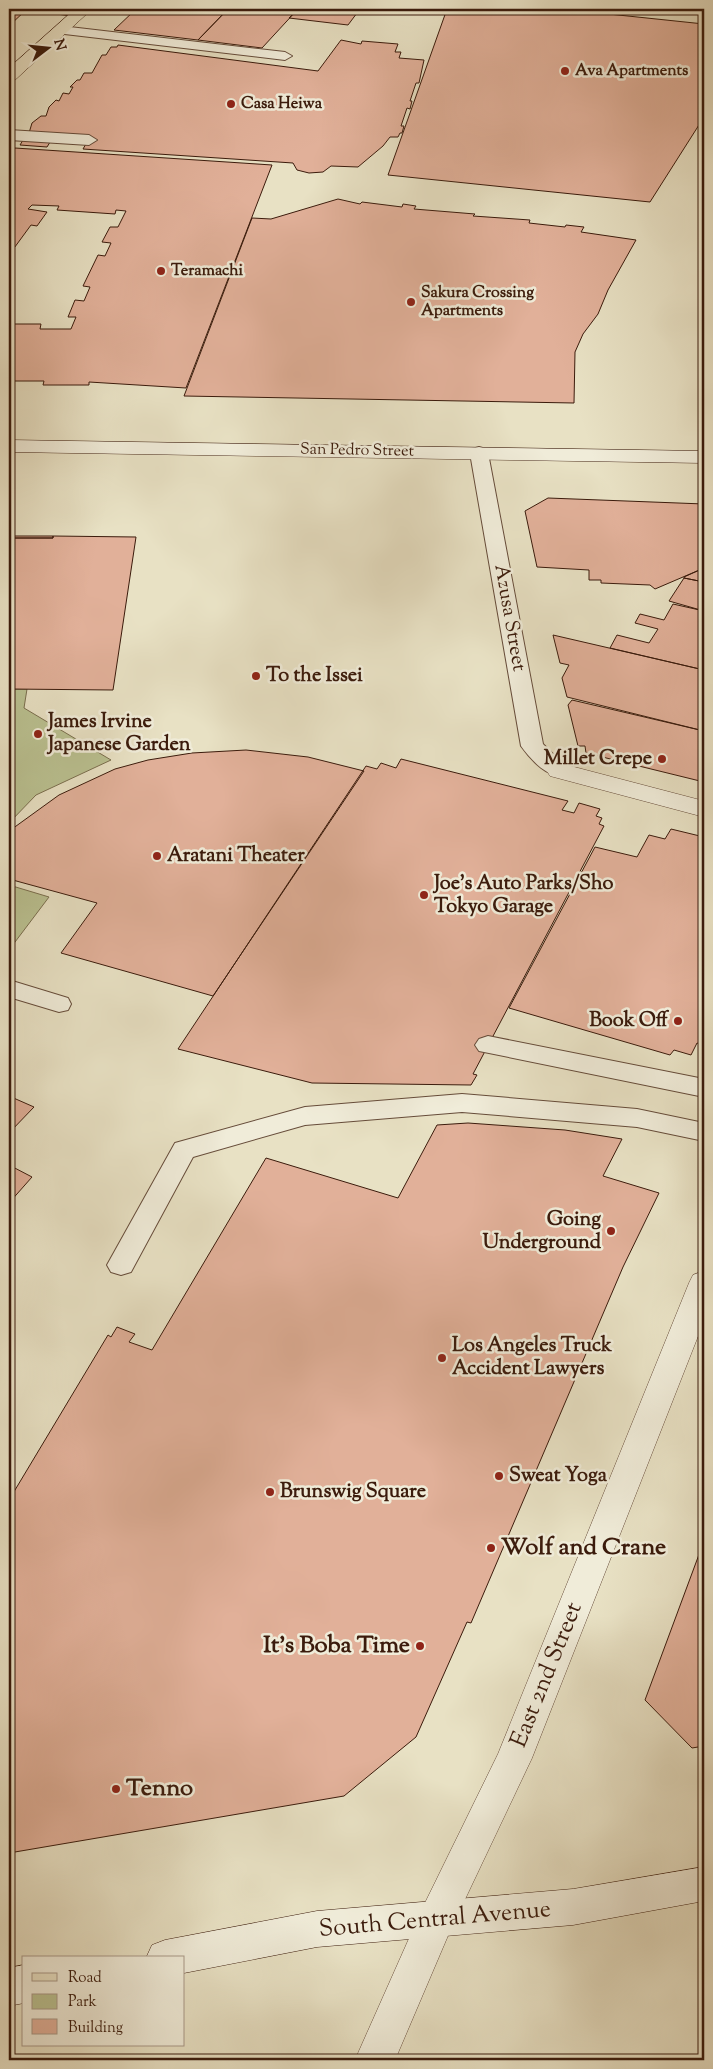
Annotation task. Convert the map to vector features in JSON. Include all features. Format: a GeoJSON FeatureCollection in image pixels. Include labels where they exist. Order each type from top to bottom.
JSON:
{"type":"FeatureCollection","features":[{"type":"Feature","properties":{"kind":"main road"},"geometry":{"type":"LineString","coordinates":[[9,77],[81,11]]}},
{"type":"Feature","properties":{"kind":"main road","name":"San Pedro Street"},"geometry":{"type":"LineString","coordinates":[[9,446],[704,456]]}},
{"type":"Feature","properties":{"kind":"main road"},"geometry":{"type":"LineString","coordinates":[[559,771],[704,809]]}},
{"type":"Feature","properties":{"kind":"main road","name":"East 2nd Street"},"geometry":{"type":"LineString","coordinates":[[375,2060],[436,1920],[514,1758],[704,1283]]}},
{"type":"Feature","properties":{"kind":"main road","name":"South Central Avenue"},"geometry":{"type":"LineString","coordinates":[[177,1956],[317,1930],[573,1907],[704,1884]]}},
{"type":"Feature","properties":{"kind":"main road"},"geometry":{"type":"LineString","coordinates":[[9,1987],[22,1984]]}},
{"type":"Feature","properties":{"kind":"lane"},"geometry":{"type":"LineString","coordinates":[[53,9],[81,11]]}},
{"type":"Feature","properties":{"kind":"lane"},"geometry":{"type":"LineString","coordinates":[[61,30],[285,56]]}},
{"type":"Feature","properties":{"kind":"lane"},"geometry":{"type":"LineString","coordinates":[[9,135],[88,140]]}},
{"type":"Feature","properties":{"kind":"lane","name":"Azusa Street"},"geometry":{"type":"LineString","coordinates":[[479,453],[532,746],[559,771]]}},
{"type":"Feature","properties":{"kind":"lane"},"geometry":{"type":"LineString","coordinates":[[9,988],[59,1004]]}},
{"type":"Feature","properties":{"kind":"lane"},"geometry":{"type":"LineString","coordinates":[[488,1045],[704,1088]]}},
{"type":"Feature","properties":{"kind":"lane"},"geometry":{"type":"LineString","coordinates":[[121,1264],[184,1150],[306,1116],[462,1102],[637,1118],[704,1132]]}},
{"type":"Feature","properties":{"kind":"green space","name":"James Irvine Japanese Garden"},"geometry":{"type":"Polygon","coordinates":[[[9,689],[27,689],[24,708],[111,760],[36,795],[9,823],[9,689]]]}},
{"type":"Feature","properties":{"kind":"green space"},"geometry":{"type":"Polygon","coordinates":[[[9,885],[49,897],[9,950],[9,885]]]}},
{"type":"Feature","properties":{"kind":"building"},"geometry":{"type":"Polygon","coordinates":[[[9,9],[27,9],[9,26],[9,9]]]}},
{"type":"Feature","properties":{"kind":"building"},"geometry":{"type":"Polygon","coordinates":[[[136,9],[228,9],[198,40],[114,30],[136,9]]]}},
{"type":"Feature","properties":{"kind":"building"},"geometry":{"type":"Polygon","coordinates":[[[228,9],[298,9],[262,48],[198,40],[228,9]]]}},
{"type":"Feature","properties":{"kind":"building"},"geometry":{"type":"Polygon","coordinates":[[[298,9],[360,9],[348,25],[289,18],[298,9]]]}},
{"type":"Feature","properties":{"kind":"building","name":"Ava Apartments"},"geometry":{"type":"Polygon","coordinates":[[[447,9],[561,9],[704,24],[704,117],[650,202],[388,175],[447,9]]]}},
{"type":"Feature","properties":{"kind":"building","name":"Casa Heiwa"},"geometry":{"type":"Polygon","coordinates":[[[341,40],[361,44],[362,41],[398,44],[395,52],[401,52],[399,58],[424,60],[419,83],[416,83],[410,101],[412,101],[410,109],[407,108],[401,126],[404,126],[402,133],[398,137],[390,137],[383,146],[358,167],[331,166],[323,172],[309,173],[297,170],[293,163],[83,149],[90,137],[29,133],[32,123],[41,116],[46,116],[49,107],[56,100],[59,101],[63,93],[69,94],[73,87],[70,87],[77,80],[80,80],[84,73],[92,73],[102,55],[106,55],[111,47],[117,47],[118,45],[318,71],[341,40]]]}},
{"type":"Feature","properties":{"kind":"building"},"geometry":{"type":"Polygon","coordinates":[[[25,137],[52,139],[47,147],[20,145],[25,137]]]}},
{"type":"Feature","properties":{"kind":"building","name":"Teramachi"},"geometry":{"type":"Polygon","coordinates":[[[15,148],[272,165],[186,388],[89,382],[89,385],[43,385],[44,381],[13,381],[9,383],[9,324],[41,324],[40,329],[71,329],[76,317],[68,317],[75,300],[84,301],[90,287],[83,286],[98,255],[105,256],[111,243],[102,242],[110,227],[118,227],[126,211],[116,210],[115,214],[57,210],[59,206],[32,205],[28,209],[47,212],[37,226],[31,225],[9,255],[9,160],[15,148]]]}},
{"type":"Feature","properties":{"kind":"building","name":"Sakura Crossing Apartments"},"geometry":{"type":"Polygon","coordinates":[[[338,199],[360,204],[362,202],[402,207],[403,204],[416,206],[414,209],[530,220],[529,223],[565,227],[566,225],[584,227],[581,232],[636,240],[608,290],[598,314],[583,334],[575,352],[574,403],[184,396],[252,218],[271,219],[338,199]]]}},
{"type":"Feature","properties":{"kind":"building"},"geometry":{"type":"Polygon","coordinates":[[[548,498],[704,504],[704,568],[655,589],[650,585],[601,583],[601,580],[589,580],[589,570],[537,567],[525,511],[548,498]]]}},
{"type":"Feature","properties":{"kind":"building"},"geometry":{"type":"Polygon","coordinates":[[[9,536],[53,536],[53,538],[9,538],[9,536]]]}},
{"type":"Feature","properties":{"kind":"building"},"geometry":{"type":"Polygon","coordinates":[[[53,536],[136,537],[113,690],[9,689],[9,538],[53,538],[53,536]]]}},
{"type":"Feature","properties":{"kind":"building"},"geometry":{"type":"Polygon","coordinates":[[[704,568],[704,582],[684,578],[684,577],[704,568]]]}},
{"type":"Feature","properties":{"kind":"building"},"geometry":{"type":"Polygon","coordinates":[[[684,578],[704,582],[704,611],[669,601],[684,578]]]}},
{"type":"Feature","properties":{"kind":"building"},"geometry":{"type":"Polygon","coordinates":[[[673,604],[704,611],[704,670],[610,648],[617,635],[649,643],[658,629],[635,623],[640,614],[664,620],[673,604]]]}},
{"type":"Feature","properties":{"kind":"building"},"geometry":{"type":"Polygon","coordinates":[[[553,635],[704,670],[704,731],[567,697],[562,678],[569,665],[560,663],[553,635]]]}},
{"type":"Feature","properties":{"kind":"building"},"geometry":{"type":"Polygon","coordinates":[[[572,700],[704,731],[704,782],[586,753],[585,746],[578,746],[568,705],[572,700]]]}},
{"type":"Feature","properties":{"kind":"building","name":"Aratani Theater"},"geometry":{"type":"Polygon","coordinates":[[[246,750],[308,757],[364,771],[213,996],[61,953],[97,903],[9,879],[9,833],[12,829],[59,795],[115,769],[148,760],[192,753],[246,750]]]}},
{"type":"Feature","properties":{"kind":"building","name":"Joe’s Auto Parks/Sho Tokyo Garage"},"geometry":{"type":"Polygon","coordinates":[[[401,759],[568,801],[562,810],[574,813],[579,803],[600,809],[596,816],[602,818],[599,824],[604,826],[473,1074],[477,1075],[471,1085],[312,1083],[178,1049],[366,766],[377,769],[381,763],[396,768],[401,759]]]}},
{"type":"Feature","properties":{"kind":"building"},"geometry":{"type":"Polygon","coordinates":[[[671,829],[704,837],[704,1045],[697,1043],[691,1055],[674,1050],[670,1055],[509,1008],[595,847],[637,857],[649,835],[665,839],[671,829]]]}},
{"type":"Feature","properties":{"kind":"building"},"geometry":{"type":"Polygon","coordinates":[[[9,1096],[34,1107],[9,1133],[9,1096]]]}},
{"type":"Feature","properties":{"kind":"building","name":"Brunswig Square"},"geometry":{"type":"Polygon","coordinates":[[[468,1123],[565,1130],[622,1139],[603,1176],[659,1193],[623,1267],[471,1623],[467,1622],[416,1737],[344,1796],[9,1853],[9,1500],[108,1335],[111,1337],[117,1327],[135,1334],[129,1342],[152,1350],[266,1158],[398,1198],[437,1125],[468,1123]]]}},
{"type":"Feature","properties":{"kind":"building"},"geometry":{"type":"Polygon","coordinates":[[[9,1165],[32,1177],[9,1203],[9,1165]]]}},
{"type":"Feature","properties":{"kind":"building"},"geometry":{"type":"Polygon","coordinates":[[[704,1541],[704,1746],[692,1748],[645,1700],[704,1541]]]}},
{"type":"Feature","properties":{"kind":"place","name":"Ava Apartments"},"geometry":{"type":"Point","coordinates":[565,71]}},
{"type":"Feature","properties":{"kind":"place","name":"Casa Heiwa"},"geometry":{"type":"Point","coordinates":[231,104]}},
{"type":"Feature","properties":{"kind":"place","name":"Teramachi"},"geometry":{"type":"Point","coordinates":[161,271]}},
{"type":"Feature","properties":{"kind":"place","name":"Sakura Crossing Apartments"},"geometry":{"type":"Point","coordinates":[411,302]}},
{"type":"Feature","properties":{"kind":"place","name":"To the Issei"},"geometry":{"type":"Point","coordinates":[256,676]}},
{"type":"Feature","properties":{"kind":"place","name":"James Irvine Japanese Garden"},"geometry":{"type":"Point","coordinates":[38,734]}},
{"type":"Feature","properties":{"kind":"place","name":"Millet Crepe"},"geometry":{"type":"Point","coordinates":[662,759]}},
{"type":"Feature","properties":{"kind":"place","name":"Aratani Theater"},"geometry":{"type":"Point","coordinates":[157,856]}},
{"type":"Feature","properties":{"kind":"place","name":"Joe’s Auto Parks/Sho Tokyo Garage"},"geometry":{"type":"Point","coordinates":[424,895]}},
{"type":"Feature","properties":{"kind":"place","name":"Book Off"},"geometry":{"type":"Point","coordinates":[678,1021]}},
{"type":"Feature","properties":{"kind":"place","name":"Going Underground"},"geometry":{"type":"Point","coordinates":[611,1231]}},
{"type":"Feature","properties":{"kind":"place","name":"Los Angeles Truck Accident Lawyers"},"geometry":{"type":"Point","coordinates":[442,1358]}},
{"type":"Feature","properties":{"kind":"place","name":"Sweat Yoga"},"geometry":{"type":"Point","coordinates":[499,1476]}},
{"type":"Feature","properties":{"kind":"place","name":"Brunswig Square"},"geometry":{"type":"Point","coordinates":[270,1492]}},
{"type":"Feature","properties":{"kind":"place","name":"Wolf and Crane"},"geometry":{"type":"Point","coordinates":[491,1548]}},
{"type":"Feature","properties":{"kind":"place","name":"It's Boba Time"},"geometry":{"type":"Point","coordinates":[420,1646]}},
{"type":"Feature","properties":{"kind":"place","name":"Tenno"},"geometry":{"type":"Point","coordinates":[116,1789]}}]}
